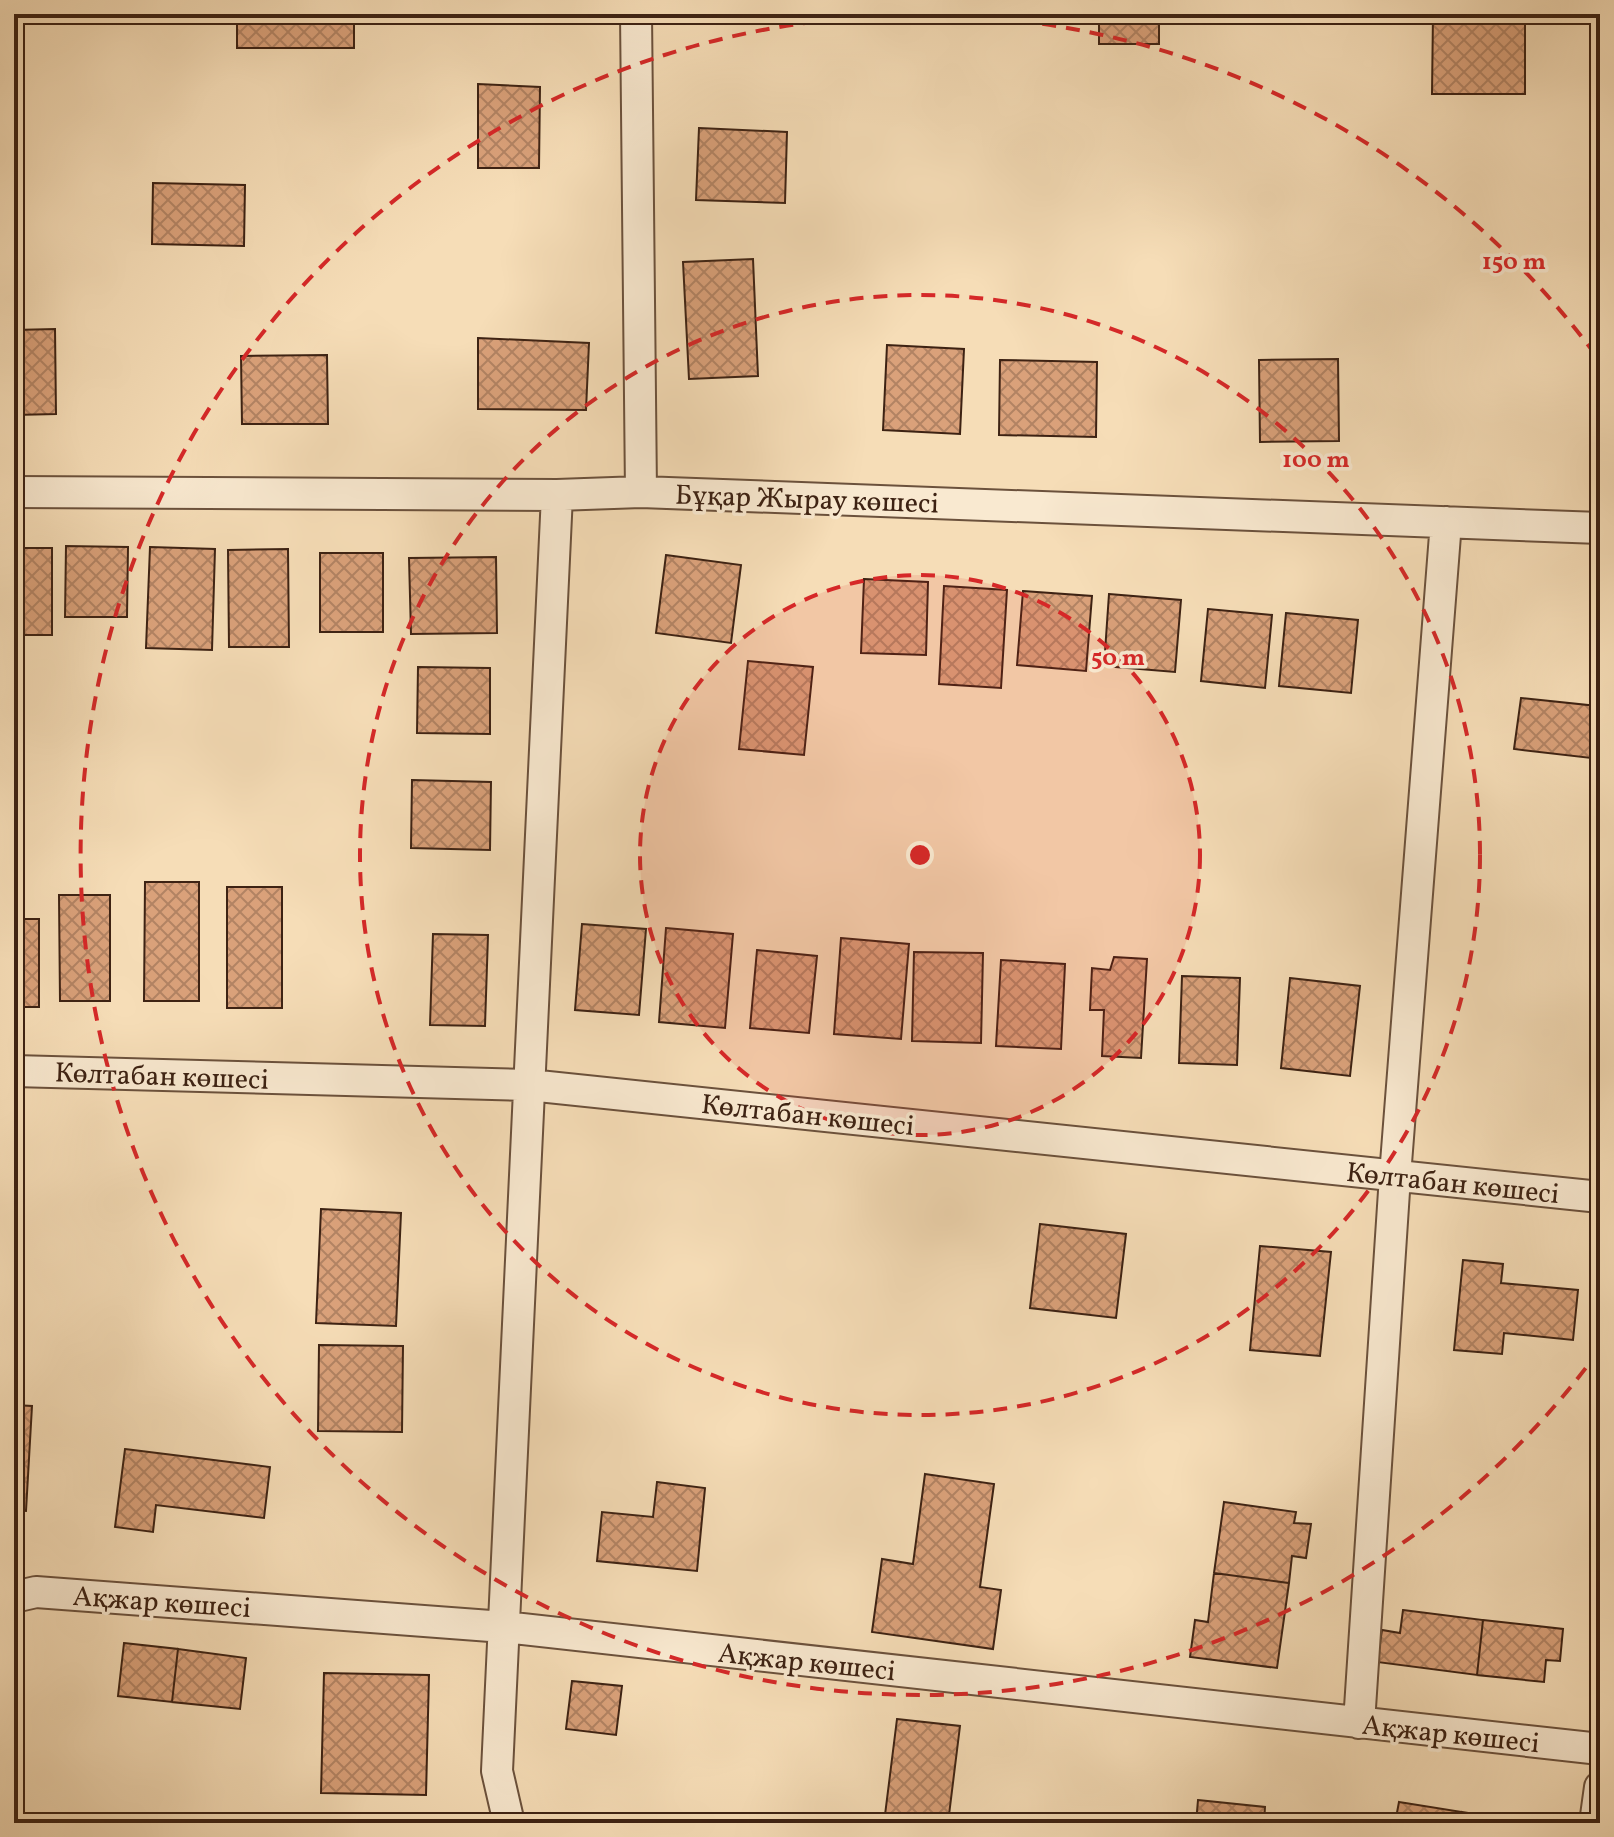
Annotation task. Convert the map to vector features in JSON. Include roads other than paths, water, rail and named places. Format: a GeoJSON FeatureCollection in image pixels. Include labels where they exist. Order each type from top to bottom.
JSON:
{"type":"FeatureCollection","features":[{"type":"Feature","properties":{"kind":"street"},"geometry":{"type":"LineString","coordinates":[[636,14],[641,492]]}},
{"type":"Feature","properties":{"kind":"street","name":"Бұқар Жырау көшесі"},"geometry":{"type":"LineString","coordinates":[[14,492],[557,495],[641,492],[1600,528]]}},
{"type":"Feature","properties":{"kind":"street"},"geometry":{"type":"LineString","coordinates":[[509,1823],[497,1771],[557,495]]}},
{"type":"Feature","properties":{"kind":"street"},"geometry":{"type":"LineString","coordinates":[[1359,1723],[1395,1176],[1446,522]]}},
{"type":"Feature","properties":{"kind":"street","name":"Көлтабан көшесі"},"geometry":{"type":"LineString","coordinates":[[14,1071],[529,1085],[1600,1197]]}},
{"type":"Feature","properties":{"kind":"street","name":"Ақжар көшесі"},"geometry":{"type":"LineString","coordinates":[[14,1597],[36,1592],[504,1627],[1600,1749]]}},
{"type":"Feature","properties":{"kind":"street"},"geometry":{"type":"LineString","coordinates":[[1595,1823],[1600,1787]]}}]}
